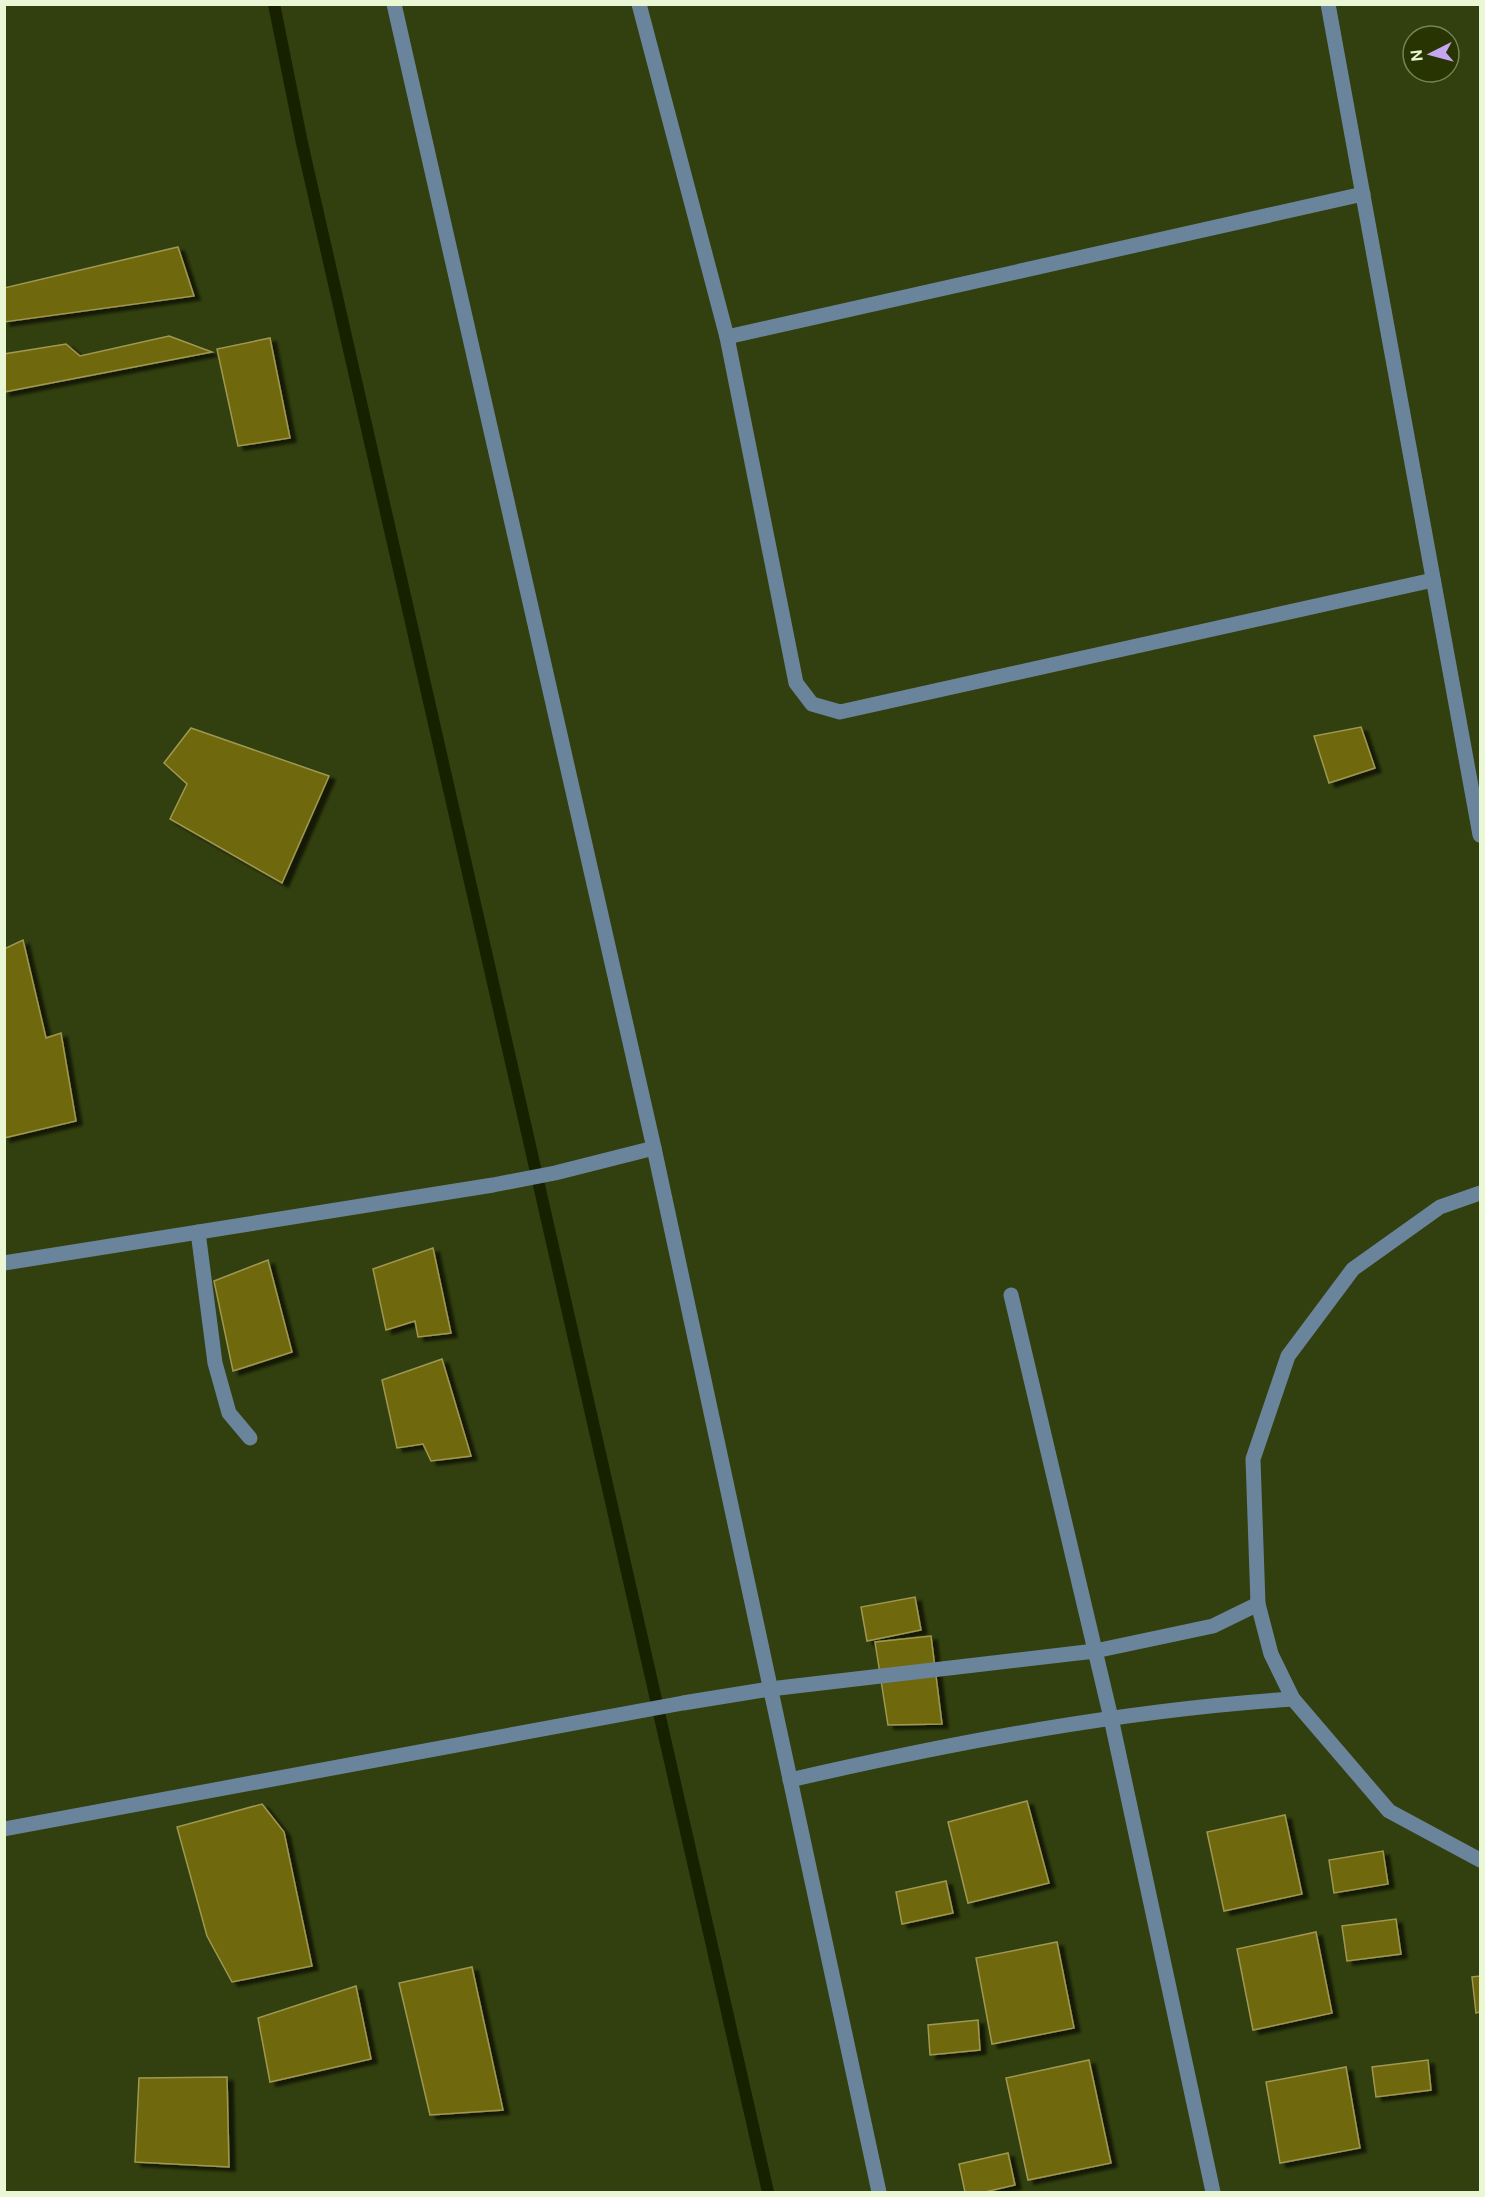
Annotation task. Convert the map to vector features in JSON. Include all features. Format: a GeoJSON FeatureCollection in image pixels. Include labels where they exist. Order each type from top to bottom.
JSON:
{"type":"FeatureCollection","features":[{"type":"Feature","properties":{"kind":"street"},"geometry":{"type":"LineString","coordinates":[[394,4],[654,1148],[879,2193]]}},
{"type":"Feature","properties":{"kind":"street"},"geometry":{"type":"LineString","coordinates":[[639,4],[727,337],[796,683],[812,704],[840,712],[1434,580]]}},
{"type":"Feature","properties":{"kind":"street"},"geometry":{"type":"LineString","coordinates":[[1328,4],[1480,835]]}},
{"type":"Feature","properties":{"kind":"street"},"geometry":{"type":"LineString","coordinates":[[727,337],[1363,194]]}},
{"type":"Feature","properties":{"kind":"street"},"geometry":{"type":"LineString","coordinates":[[4,1263],[493,1185],[555,1173],[654,1148]]}},
{"type":"Feature","properties":{"kind":"street"},"geometry":{"type":"LineString","coordinates":[[1480,1193],[1440,1207],[1353,1269],[1288,1356],[1253,1459],[1258,1604],[1271,1654],[1293,1699],[1389,1811],[1480,1860]]}},
{"type":"Feature","properties":{"kind":"street"},"geometry":{"type":"LineString","coordinates":[[198,1232],[215,1363],[229,1413],[250,1438]]}},
{"type":"Feature","properties":{"kind":"street"},"geometry":{"type":"LineString","coordinates":[[1011,1295],[1111,1718],[1212,2193]]}},
{"type":"Feature","properties":{"kind":"street"},"geometry":{"type":"LineString","coordinates":[[4,1829],[683,1703],[770,1689],[1095,1651],[1213,1626],[1258,1604]]}},
{"type":"Feature","properties":{"kind":"street"},"geometry":{"type":"LineString","coordinates":[[790,1780],[893,1756],[1111,1718],[1241,1702],[1293,1699]]}},
{"type":"Feature","properties":{"kind":"building"},"geometry":{"type":"Polygon","coordinates":[[[178,247],[194,296],[4,322],[4,288],[178,247]]]}},
{"type":"Feature","properties":{"kind":"building"},"geometry":{"type":"Polygon","coordinates":[[[169,336],[212,352],[4,392],[4,354],[66,344],[80,356],[169,336]]]}},
{"type":"Feature","properties":{"kind":"building"},"geometry":{"type":"Polygon","coordinates":[[[270,338],[290,438],[238,446],[217,349],[270,338]]]}},
{"type":"Feature","properties":{"kind":"building"},"geometry":{"type":"Polygon","coordinates":[[[1361,727],[1375,768],[1329,783],[1314,736],[1361,727]]]}},
{"type":"Feature","properties":{"kind":"building"},"geometry":{"type":"Polygon","coordinates":[[[191,728],[329,776],[282,883],[170,819],[187,784],[164,763],[191,728]]]}},
{"type":"Feature","properties":{"kind":"building"},"geometry":{"type":"Polygon","coordinates":[[[23,940],[46,1038],[61,1033],[76,1121],[4,1138],[4,949],[23,940]]]}},
{"type":"Feature","properties":{"kind":"building"},"geometry":{"type":"Polygon","coordinates":[[[433,1248],[451,1333],[418,1337],[415,1321],[386,1330],[373,1269],[433,1248]]]}},
{"type":"Feature","properties":{"kind":"building"},"geometry":{"type":"Polygon","coordinates":[[[268,1260],[292,1352],[233,1371],[214,1281],[268,1260]]]}},
{"type":"Feature","properties":{"kind":"building"},"geometry":{"type":"Polygon","coordinates":[[[442,1359],[471,1456],[431,1461],[423,1444],[397,1448],[382,1380],[442,1359]]]}},
{"type":"Feature","properties":{"kind":"building"},"geometry":{"type":"Polygon","coordinates":[[[915,1597],[921,1630],[867,1641],[861,1607],[915,1597]]]}},
{"type":"Feature","properties":{"kind":"building"},"geometry":{"type":"Polygon","coordinates":[[[931,1636],[942,1724],[888,1725],[875,1642],[931,1636]]]}},
{"type":"Feature","properties":{"kind":"building"},"geometry":{"type":"Polygon","coordinates":[[[1027,1801],[1049,1883],[968,1903],[948,1822],[1027,1801]]]}},
{"type":"Feature","properties":{"kind":"building"},"geometry":{"type":"Polygon","coordinates":[[[262,1804],[284,1832],[312,1966],[232,1982],[207,1936],[177,1827],[262,1804]]]}},
{"type":"Feature","properties":{"kind":"building"},"geometry":{"type":"Polygon","coordinates":[[[1285,1815],[1302,1894],[1224,1911],[1207,1832],[1285,1815]]]}},
{"type":"Feature","properties":{"kind":"building"},"geometry":{"type":"Polygon","coordinates":[[[1383,1851],[1388,1884],[1334,1893],[1329,1860],[1383,1851]]]}},
{"type":"Feature","properties":{"kind":"building"},"geometry":{"type":"Polygon","coordinates":[[[946,1881],[953,1913],[902,1924],[896,1892],[946,1881]]]}},
{"type":"Feature","properties":{"kind":"building"},"geometry":{"type":"Polygon","coordinates":[[[1396,1919],[1401,1954],[1347,1961],[1342,1926],[1396,1919]]]}},
{"type":"Feature","properties":{"kind":"building"},"geometry":{"type":"Polygon","coordinates":[[[1316,1932],[1332,2013],[1253,2030],[1237,1949],[1316,1932]]]}},
{"type":"Feature","properties":{"kind":"building"},"geometry":{"type":"Polygon","coordinates":[[[1057,1942],[1074,2028],[992,2044],[976,1958],[1057,1942]]]}},
{"type":"Feature","properties":{"kind":"building"},"geometry":{"type":"Polygon","coordinates":[[[472,1967],[503,2110],[430,2115],[399,1983],[472,1967]]]}},
{"type":"Feature","properties":{"kind":"building"},"geometry":{"type":"Polygon","coordinates":[[[1480,1976],[1480,2012],[1476,2013],[1472,1977],[1480,1976]]]}},
{"type":"Feature","properties":{"kind":"building"},"geometry":{"type":"Polygon","coordinates":[[[356,1986],[371,2059],[270,2082],[258,2018],[356,1986]]]}},
{"type":"Feature","properties":{"kind":"building"},"geometry":{"type":"Polygon","coordinates":[[[978,2020],[980,2050],[930,2055],[928,2025],[978,2020]]]}},
{"type":"Feature","properties":{"kind":"building"},"geometry":{"type":"Polygon","coordinates":[[[1089,2060],[1111,2163],[1028,2180],[1006,2078],[1089,2060]]]}},
{"type":"Feature","properties":{"kind":"building"},"geometry":{"type":"Polygon","coordinates":[[[1428,2060],[1431,2090],[1376,2097],[1372,2067],[1428,2060]]]}},
{"type":"Feature","properties":{"kind":"building"},"geometry":{"type":"Polygon","coordinates":[[[1346,2067],[1360,2148],[1280,2163],[1266,2082],[1346,2067]]]}},
{"type":"Feature","properties":{"kind":"building"},"geometry":{"type":"Polygon","coordinates":[[[227,2077],[229,2167],[135,2162],[139,2078],[227,2077]]]}},
{"type":"Feature","properties":{"kind":"building"},"geometry":{"type":"Polygon","coordinates":[[[1008,2153],[1015,2185],[985,2192],[965,2192],[959,2164],[1008,2153]]]}},
{"type":"Feature","properties":{"kind":"waterway"},"geometry":{"type":"LineString","coordinates":[[274,4],[302,143],[768,2192]]}}]}
